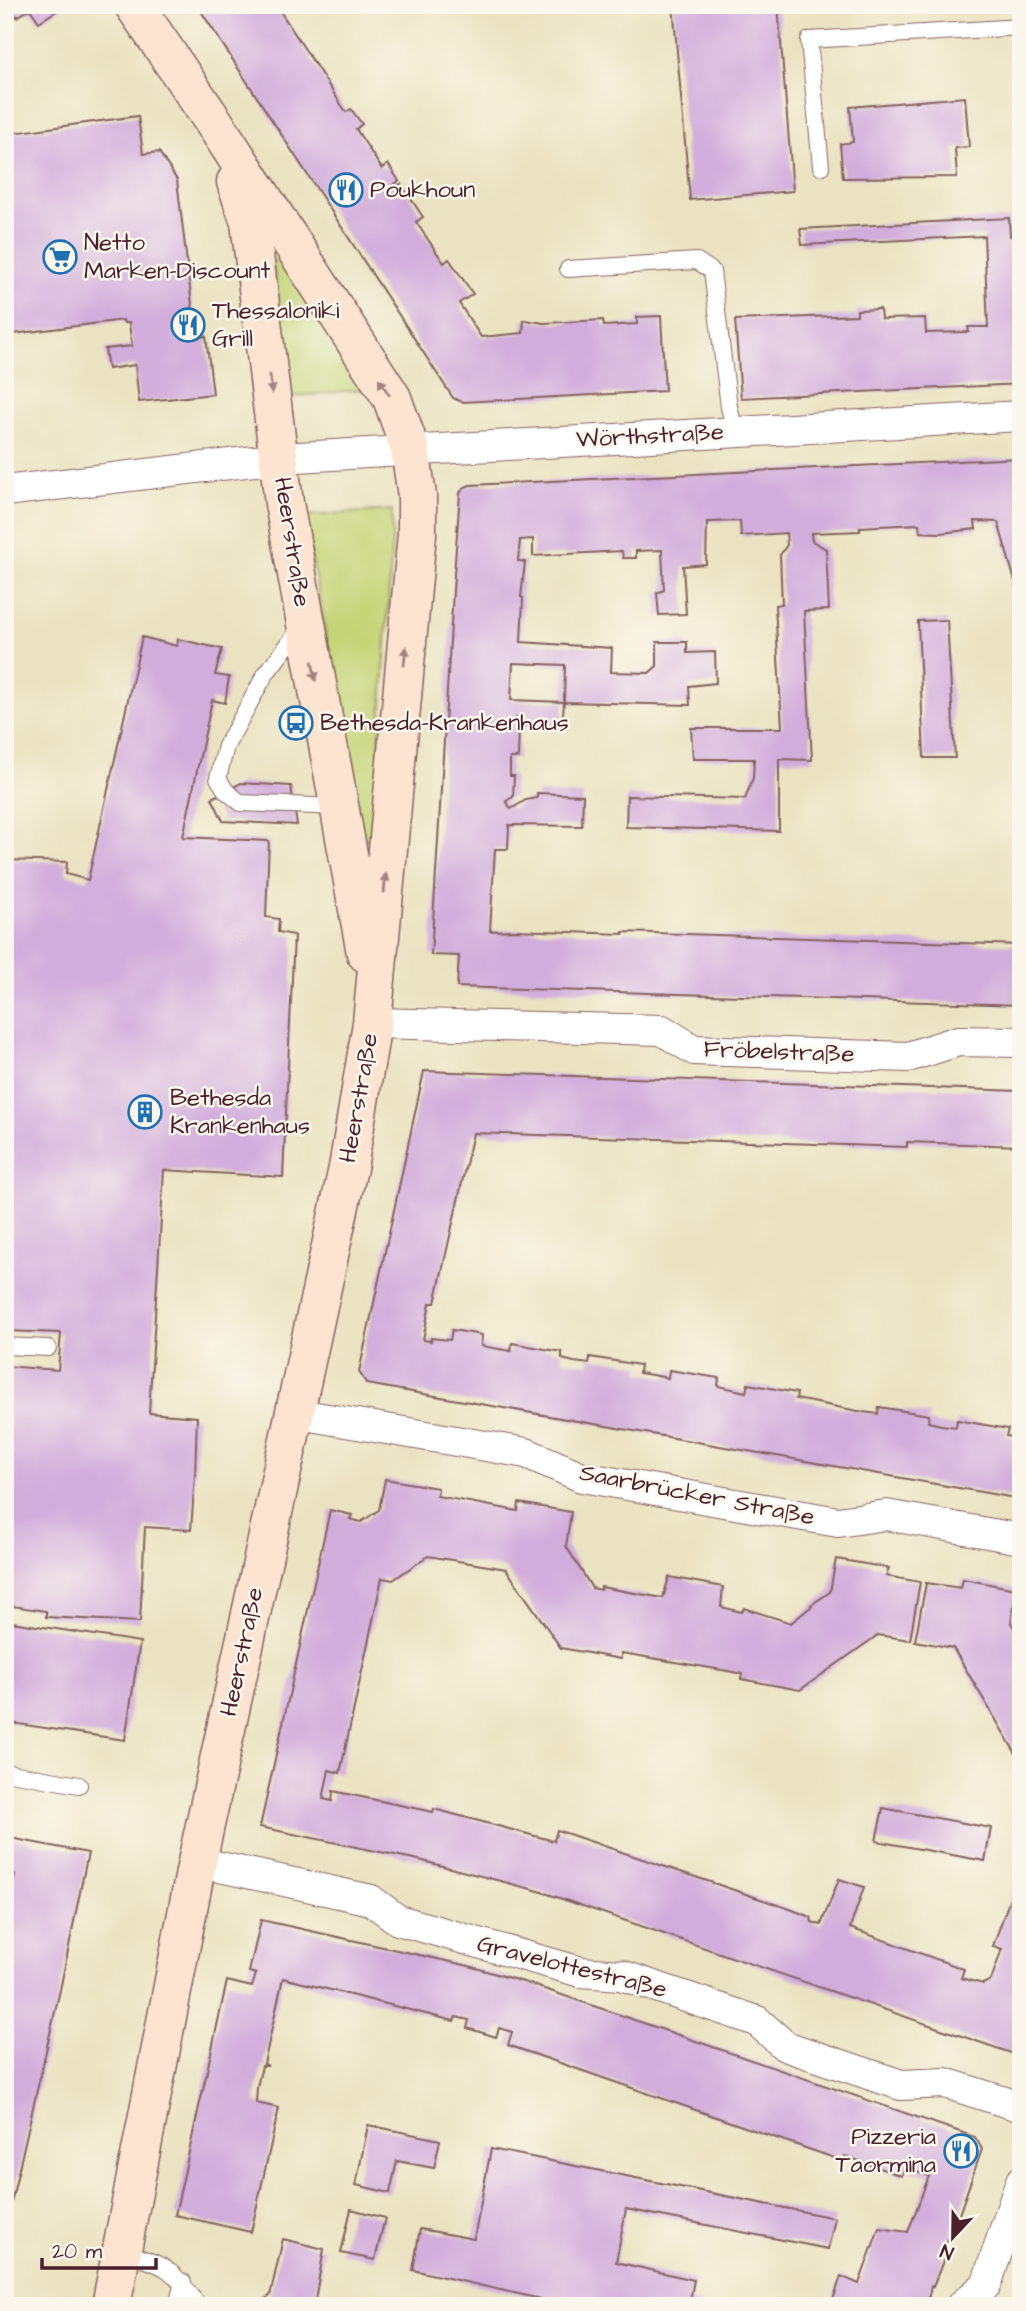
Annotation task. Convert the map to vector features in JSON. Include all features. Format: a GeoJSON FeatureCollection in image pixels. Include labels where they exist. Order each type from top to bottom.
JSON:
{"type":"FeatureCollection","features":[{"type":"Feature","properties":{"kind":"street","name":"Heerstraße"},"geometry":{"type":"LineString","coordinates":[[111,2306],[197,1862],[348,1168],[373,1012],[417,534],[417,495],[410,449],[392,398],[134,5]]}},
{"type":"Feature","properties":{"kind":"street","name":"Heerstraße"},"geometry":{"type":"LineString","coordinates":[[216,127],[250,222],[284,503],[373,1012]]}},
{"type":"Feature","properties":{"kind":"street","name":"Wörthstraße"},"geometry":{"type":"LineString","coordinates":[[5,491],[279,458],[1021,416]]}},
{"type":"Feature","properties":{"kind":"street","name":"Fröbelstraße"},"geometry":{"type":"LineString","coordinates":[[373,1012],[662,1030],[694,1050],[908,1057],[958,1041],[1021,1042]]}},
{"type":"Feature","properties":{"kind":"street","name":"Saarbrücker Straße"},"geometry":{"type":"LineString","coordinates":[[293,1413],[526,1453],[582,1477],[838,1522],[886,1515],[1021,1539]]}},
{"type":"Feature","properties":{"kind":"street","name":"Gravelottestraße"},"geometry":{"type":"LineString","coordinates":[[197,1862],[371,1900],[398,1920],[580,1972],[621,1975],[757,2021],[785,2046],[901,2085],[945,2083],[1021,2107]]}},
{"type":"Feature","properties":{"kind":"street"},"geometry":{"type":"LineString","coordinates":[[961,2306],[986,2285],[1021,2181]]}},
{"type":"Feature","properties":{"kind":"lane"},"geometry":{"type":"LineString","coordinates":[[821,167],[809,40],[1021,27]]}},
{"type":"Feature","properties":{"kind":"lane"},"geometry":{"type":"LineString","coordinates":[[568,269],[698,261],[712,271],[729,407],[735,431]]}},
{"type":"Feature","properties":{"kind":"lane"},"geometry":{"type":"LineString","coordinates":[[305,622],[265,675],[226,746],[218,778],[226,791],[241,803],[339,807]]}},
{"type":"Feature","properties":{"kind":"lane"},"geometry":{"type":"LineString","coordinates":[[5,1346],[48,1348]]}},
{"type":"Feature","properties":{"kind":"lane"},"geometry":{"type":"LineString","coordinates":[[5,1772],[79,1785]]}},
{"type":"Feature","properties":{"kind":"lane"},"geometry":{"type":"LineString","coordinates":[[122,2253],[154,2260],[183,2282],[198,2306]]}},
{"type":"Feature","properties":{"kind":"lane"},"geometry":{"type":"LineString","coordinates":[[177,2306],[183,2282]]}},
{"type":"Feature","properties":{"kind":"green space"},"geometry":{"type":"Polygon","coordinates":[[[281,257],[365,389],[291,397],[273,264],[281,257]]]}},
{"type":"Feature","properties":{"kind":"green space"},"geometry":{"type":"Polygon","coordinates":[[[392,510],[374,836],[370,840],[363,839],[304,516],[392,510]]]}},
{"type":"Feature","properties":{"kind":"building"},"geometry":{"type":"Polygon","coordinates":[[[10,5],[66,5],[39,22],[30,9],[17,17],[10,5]]]}},
{"type":"Feature","properties":{"kind":"building"},"geometry":{"type":"Polygon","coordinates":[[[197,5],[276,5],[346,112],[351,109],[362,124],[356,129],[382,169],[388,164],[399,181],[393,185],[395,188],[401,184],[423,217],[416,222],[444,263],[449,259],[473,294],[459,303],[481,337],[523,333],[524,320],[544,323],[603,320],[604,326],[637,324],[637,317],[661,316],[665,391],[462,402],[453,398],[197,5]]]}},
{"type":"Feature","properties":{"kind":"building"},"geometry":{"type":"Polygon","coordinates":[[[673,5],[778,5],[793,191],[690,200],[673,5]]]}},
{"type":"Feature","properties":{"kind":"building"},"geometry":{"type":"Polygon","coordinates":[[[965,97],[969,147],[955,148],[957,177],[843,178],[840,144],[853,142],[850,107],[965,97]]]}},
{"type":"Feature","properties":{"kind":"building","name":"Netto Marken-Discount"},"geometry":{"type":"Polygon","coordinates":[[[138,116],[143,154],[159,152],[177,180],[196,338],[206,336],[213,394],[139,402],[135,365],[108,369],[105,349],[132,346],[129,323],[124,323],[123,320],[5,335],[5,134],[138,116]]]}},
{"type":"Feature","properties":{"kind":"building"},"geometry":{"type":"Polygon","coordinates":[[[1009,218],[1010,236],[1016,236],[1021,286],[1021,384],[741,398],[735,320],[857,315],[857,310],[880,309],[881,319],[925,318],[926,333],[969,332],[968,327],[988,327],[984,236],[802,245],[800,229],[1009,218]]]}},
{"type":"Feature","properties":{"kind":"building"},"geometry":{"type":"Polygon","coordinates":[[[1021,458],[1021,602],[998,522],[975,521],[976,529],[940,533],[920,532],[919,524],[811,533],[812,541],[826,549],[829,610],[804,611],[812,760],[779,759],[779,831],[626,827],[627,796],[745,799],[753,778],[754,759],[693,759],[691,728],[782,728],[775,605],[782,604],[780,555],[787,545],[786,533],[741,536],[740,521],[707,522],[706,564],[683,566],[686,614],[659,615],[657,593],[664,590],[662,550],[636,551],[636,558],[623,558],[622,551],[533,556],[533,539],[520,540],[518,561],[525,562],[521,597],[521,642],[612,648],[611,672],[649,673],[657,666],[657,642],[687,642],[687,653],[715,652],[716,683],[689,686],[690,705],[564,702],[562,727],[526,726],[519,716],[514,720],[519,727],[518,758],[510,758],[510,776],[514,776],[513,797],[506,801],[511,809],[526,800],[537,798],[537,793],[583,795],[582,826],[509,825],[508,849],[495,849],[490,931],[623,932],[1021,945],[1021,1005],[457,987],[459,956],[431,955],[454,575],[460,493],[465,487],[1021,458]],[[513,663],[511,700],[564,702],[565,665],[513,663]]]}},
{"type":"Feature","properties":{"kind":"building"},"geometry":{"type":"Polygon","coordinates":[[[947,620],[955,758],[924,758],[918,621],[947,620]]]}},
{"type":"Feature","properties":{"kind":"building","name":"Bethesda Krankenhaus"},"geometry":{"type":"Polygon","coordinates":[[[142,637],[177,646],[178,639],[222,649],[215,675],[229,677],[225,703],[212,700],[183,837],[269,841],[266,917],[279,919],[278,932],[294,935],[283,1177],[164,1170],[149,1413],[197,1417],[195,1475],[191,1530],[145,1527],[140,1622],[46,1617],[46,1611],[5,1605],[5,1366],[58,1370],[61,1333],[5,1331],[5,860],[67,862],[66,874],[88,880],[142,637]]]}},
{"type":"Feature","properties":{"kind":"building"},"geometry":{"type":"Polygon","coordinates":[[[241,783],[291,786],[297,825],[223,821],[212,798],[241,783]]]}},
{"type":"Feature","properties":{"kind":"building"},"geometry":{"type":"Polygon","coordinates":[[[424,1071],[1021,1091],[1021,1146],[907,1142],[907,1147],[473,1133],[435,1303],[430,1303],[423,1340],[450,1340],[452,1330],[482,1335],[481,1346],[511,1351],[512,1343],[562,1352],[562,1359],[574,1362],[589,1364],[590,1357],[640,1365],[639,1373],[668,1378],[669,1370],[719,1378],[718,1386],[746,1392],[748,1384],[797,1393],[796,1399],[863,1412],[878,1414],[879,1407],[929,1415],[928,1422],[941,1425],[956,1427],[957,1420],[1008,1429],[1006,1436],[1021,1439],[1021,1499],[367,1384],[359,1372],[424,1071]]]}},
{"type":"Feature","properties":{"kind":"building"},"geometry":{"type":"Polygon","coordinates":[[[385,1479],[438,1488],[437,1496],[518,1511],[519,1503],[571,1512],[566,1546],[592,1588],[601,1590],[601,1587],[663,1598],[669,1577],[723,1587],[721,1607],[742,1612],[744,1608],[791,1623],[830,1592],[836,1559],[889,1568],[886,1576],[920,1582],[910,1640],[878,1635],[800,1690],[741,1679],[742,1674],[728,1671],[621,1653],[621,1659],[561,1648],[506,1569],[428,1556],[393,1580],[382,1578],[340,1773],[329,1770],[323,1799],[332,1801],[333,1791],[433,1812],[434,1809],[554,1841],[557,1830],[790,1909],[811,1917],[812,1922],[821,1925],[839,1879],[864,1887],[850,1928],[964,1969],[961,1978],[983,1984],[991,1980],[1002,1949],[993,1946],[1021,1868],[1021,2034],[1014,2054],[539,1891],[419,1860],[260,1827],[330,1510],[352,1515],[350,1519],[361,1522],[379,1510],[385,1479]]]}},
{"type":"Feature","properties":{"kind":"building"},"geometry":{"type":"Polygon","coordinates":[[[963,1579],[1016,1589],[1011,1623],[1021,1640],[1021,1762],[953,1648],[915,1641],[926,1583],[961,1588],[963,1579]]]}},
{"type":"Feature","properties":{"kind":"building"},"geometry":{"type":"Polygon","coordinates":[[[5,1621],[140,1642],[125,1740],[5,1722],[5,1621]]]}},
{"type":"Feature","properties":{"kind":"building"},"geometry":{"type":"Polygon","coordinates":[[[883,1808],[991,1828],[985,1861],[876,1841],[883,1808]]]}},
{"type":"Feature","properties":{"kind":"building"},"geometry":{"type":"Polygon","coordinates":[[[5,1837],[88,1853],[60,1990],[6,2225],[5,1923],[15,1874],[5,1873],[5,1837]]]}},
{"type":"Feature","properties":{"kind":"building"},"geometry":{"type":"Polygon","coordinates":[[[261,1920],[469,1966],[527,1983],[975,2137],[982,2149],[950,2240],[947,2239],[941,2256],[944,2258],[933,2287],[931,2286],[928,2300],[924,2306],[904,2300],[902,2306],[831,2306],[841,2276],[859,2284],[879,2228],[908,2232],[929,2176],[904,2168],[902,2176],[845,2156],[843,2161],[508,2045],[512,2032],[499,2028],[496,2037],[467,2028],[469,2020],[456,2017],[454,2021],[283,1978],[264,2064],[268,2066],[262,2066],[256,2103],[279,2108],[251,2232],[175,2215],[227,1981],[252,1987],[256,1974],[249,1972],[261,1920]]]}},
{"type":"Feature","properties":{"kind":"building"},"geometry":{"type":"Polygon","coordinates":[[[368,2125],[440,2140],[434,2168],[397,2161],[390,2193],[356,2185],[368,2125]]]}},
{"type":"Feature","properties":{"kind":"building"},"geometry":{"type":"Polygon","coordinates":[[[491,2149],[835,2218],[828,2249],[626,2209],[616,2262],[694,2280],[690,2301],[705,2306],[571,2306],[413,2270],[420,2229],[474,2239],[491,2149]]]}},
{"type":"Feature","properties":{"kind":"building"},"geometry":{"type":"Polygon","coordinates":[[[351,2209],[385,2218],[375,2260],[341,2253],[351,2209]]]}},
{"type":"Feature","properties":{"kind":"building"},"geometry":{"type":"Polygon","coordinates":[[[283,2239],[324,2249],[314,2306],[252,2306],[270,2296],[283,2239]]]}},
{"type":"Feature","properties":{"kind":"place","name":"Poukhoun"},"geometry":{"type":"Point","coordinates":[346,190]}},
{"type":"Feature","properties":{"kind":"place","name":"Netto Marken-Discount"},"geometry":{"type":"Point","coordinates":[60,257]}},
{"type":"Feature","properties":{"kind":"place","name":"Thessaloniki Grill"},"geometry":{"type":"Point","coordinates":[188,325]}},
{"type":"Feature","properties":{"kind":"place","name":"Bethesda-Krankenhaus"},"geometry":{"type":"Point","coordinates":[296,723]}},
{"type":"Feature","properties":{"kind":"place","name":"Bethesda Krankenhaus"},"geometry":{"type":"Point","coordinates":[145,1112]}},
{"type":"Feature","properties":{"kind":"place","name":"Pizzeria Taormina"},"geometry":{"type":"Point","coordinates":[961,2151]}}]}
